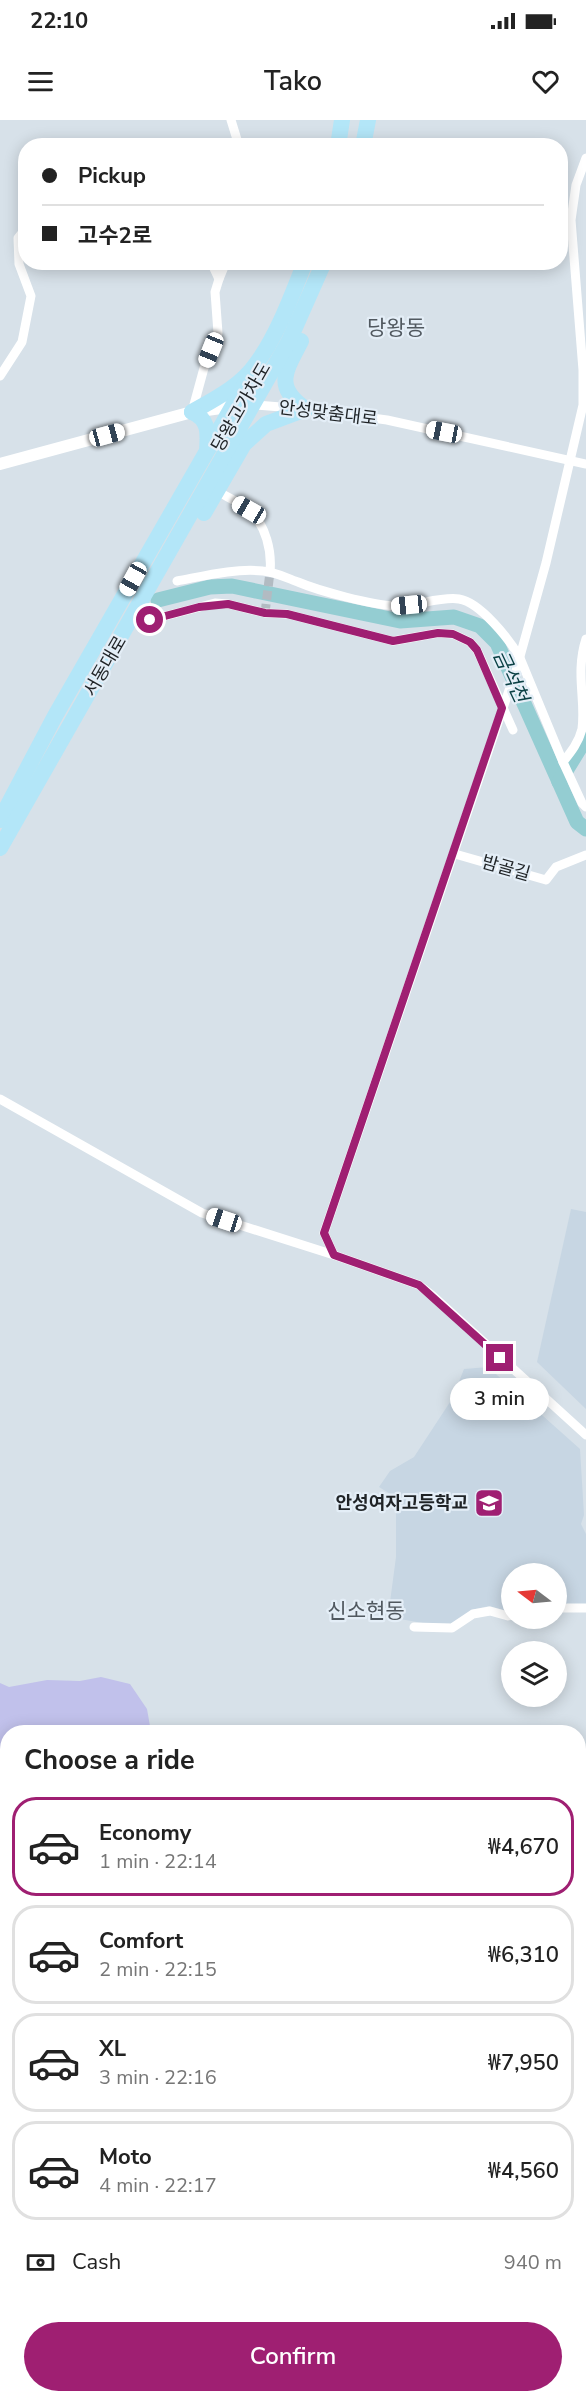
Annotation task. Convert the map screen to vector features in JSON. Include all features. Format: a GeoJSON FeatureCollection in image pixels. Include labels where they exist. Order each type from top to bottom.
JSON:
{"type":"FeatureCollection","features":[{"type":"Feature","properties":{"kind":"highway"},"geometry":{"type":"LineString","coordinates":[[339,138],[342,120]]}},
{"type":"Feature","properties":{"kind":"highway"},"geometry":{"type":"LineString","coordinates":[[348,138],[350,120]]}},
{"type":"Feature","properties":{"kind":"highway"},"geometry":{"type":"LineString","coordinates":[[356,138],[359,120]]}},
{"type":"Feature","properties":{"kind":"highway"},"geometry":{"type":"LineString","coordinates":[[365,138],[368,120]]}},
{"type":"Feature","properties":{"kind":"highway"},"geometry":{"type":"LineString","coordinates":[[0,820],[56,716],[256,365],[292,296],[302,270]]}},
{"type":"Feature","properties":{"kind":"highway"},"geometry":{"type":"LineString","coordinates":[[285,339],[311,270]]}},
{"type":"Feature","properties":{"kind":"highway"},"geometry":{"type":"LineString","coordinates":[[285,339],[320,270]]}},
{"type":"Feature","properties":{"kind":"highway"},"geometry":{"type":"LineString","coordinates":[[244,444],[260,406],[288,368],[308,328],[330,270]]}},
{"type":"Feature","properties":{"kind":"highway","name":"당왕고가차도"},"geometry":{"type":"LineString","coordinates":[[208,484],[285,339]]}},
{"type":"Feature","properties":{"kind":"highway"},"geometry":{"type":"LineString","coordinates":[[192,412],[227,392],[256,365]]}},
{"type":"Feature","properties":{"kind":"highway"},"geometry":{"type":"LineString","coordinates":[[288,368],[286,390],[292,399],[306,409]]}},
{"type":"Feature","properties":{"kind":"highway"},"geometry":{"type":"LineString","coordinates":[[0,855],[18,833],[208,484],[244,444],[266,424],[306,409]]}},
{"type":"Feature","properties":{"kind":"highway"},"geometry":{"type":"LineString","coordinates":[[192,412],[199,414],[207,426],[207,452]]}},
{"type":"Feature","properties":{"kind":"highway","name":"서동대로"},"geometry":{"type":"LineString","coordinates":[[0,829],[208,484]]}},
{"type":"Feature","properties":{"kind":"highway","name":"서동대로"},"geometry":{"type":"LineString","coordinates":[[0,848],[208,484]]}},
{"type":"Feature","properties":{"kind":"street"},"geometry":{"type":"LineString","coordinates":[[231,120],[237,138]]}},
{"type":"Feature","properties":{"kind":"street"},"geometry":{"type":"LineString","coordinates":[[334,1255],[324,1233],[519,662],[544,573],[579,425],[584,387],[571,220],[576,185],[586,158]]}},
{"type":"Feature","properties":{"kind":"street"},"geometry":{"type":"LineString","coordinates":[[0,376],[22,342],[31,296],[21,270]]}},
{"type":"Feature","properties":{"kind":"street"},"geometry":{"type":"LineString","coordinates":[[215,270],[219,279]]}},
{"type":"Feature","properties":{"kind":"street"},"geometry":{"type":"LineString","coordinates":[[192,412],[204,368],[218,333],[215,292],[223,270]]}},
{"type":"Feature","properties":{"kind":"street","name":"안성맞춤대로"},"geometry":{"type":"LineString","coordinates":[[0,464],[192,412],[233,406],[260,406],[306,409],[387,420],[586,464]]}},
{"type":"Feature","properties":{"kind":"street"},"geometry":{"type":"LineString","coordinates":[[208,484],[249,510],[263,529],[272,558],[270,572]]}},
{"type":"Feature","properties":{"kind":"street"},"geometry":{"type":"LineString","coordinates":[[177,581],[215,574],[270,572],[310,586],[396,606],[460,599],[480,610],[500,629],[519,662],[568,775],[586,807]]}},
{"type":"Feature","properties":{"kind":"street"},"geometry":{"type":"LineString","coordinates":[[150,620],[215,603],[265,613],[287,614],[393,641],[438,633],[453,634],[470,642],[477,650],[504,704],[513,730]]}},
{"type":"Feature","properties":{"kind":"street"},"geometry":{"type":"LineString","coordinates":[[563,763],[577,744],[583,729],[585,712],[580,672],[586,639]]}},
{"type":"Feature","properties":{"kind":"street","name":"밤골길"},"geometry":{"type":"LineString","coordinates":[[454,854],[546,880],[556,867],[584,858]]}},
{"type":"Feature","properties":{"kind":"street"},"geometry":{"type":"LineString","coordinates":[[0,1099],[202,1213],[419,1285],[586,1435]]}},
{"type":"Feature","properties":{"kind":"street"},"geometry":{"type":"LineString","coordinates":[[567,1608],[586,1608]]}},
{"type":"Feature","properties":{"kind":"street"},"geometry":{"type":"LineString","coordinates":[[414,1627],[452,1628],[473,1614],[490,1611],[501,1614]]}},
{"type":"Feature","properties":{"kind":"shaded area"},"geometry":{"type":"Polygon","coordinates":[[[571,1209],[586,1212],[586,1409],[537,1362],[571,1209]]]}},
{"type":"Feature","properties":{"kind":"shaded area","name":"안성여자고등학교"},"geometry":{"type":"Polygon","coordinates":[[[488,1367],[580,1449],[584,1515],[581,1524],[586,1534],[586,1607],[567,1608],[567,1563],[501,1563],[501,1609],[489,1606],[471,1610],[452,1628],[388,1617],[396,1557],[396,1511],[392,1495],[379,1487],[390,1471],[414,1457],[452,1399],[464,1369],[488,1367]]]}},
{"type":"Feature","properties":{"kind":"shaded area"},"geometry":{"type":"Polygon","coordinates":[[[101,1677],[130,1684],[147,1709],[150,1725],[0,1725],[0,1683],[9,1687],[47,1680],[80,1681],[101,1677]]]}},
{"type":"Feature","properties":{"kind":"waterway","name":"금석천"},"geometry":{"type":"LineString","coordinates":[[158,600],[210,587],[232,586],[400,621],[454,617],[480,626],[497,643],[577,822],[586,829]]}},
{"type":"Feature","properties":{"kind":"waterway"},"geometry":{"type":"LineString","coordinates":[[559,782],[580,748],[586,730]]}},
{"type":"Feature","properties":{"kind":"tunnel"},"geometry":{"type":"LineString","coordinates":[[265,613],[270,572]]}},
{"type":"Feature","properties":{"kind":"place","name":"안성여자고등학교"},"geometry":{"type":"Point","coordinates":[489,1503]}},
{"type":"Feature","properties":{"kind":"district","name":"당왕동"},"geometry":{"type":"Point","coordinates":[396,328]}},
{"type":"Feature","properties":{"kind":"district","name":"신소현동"},"geometry":{"type":"Point","coordinates":[366,1611]}},
{"type":"Feature","properties":{"kind":"route"},"geometry":{"type":"LineString","coordinates":[[150,620],[215,603],[228,604],[265,613],[287,614],[393,641],[438,633],[453,634],[470,642],[477,650],[502,708],[324,1233],[334,1255],[419,1285],[500,1358]]}}]}
